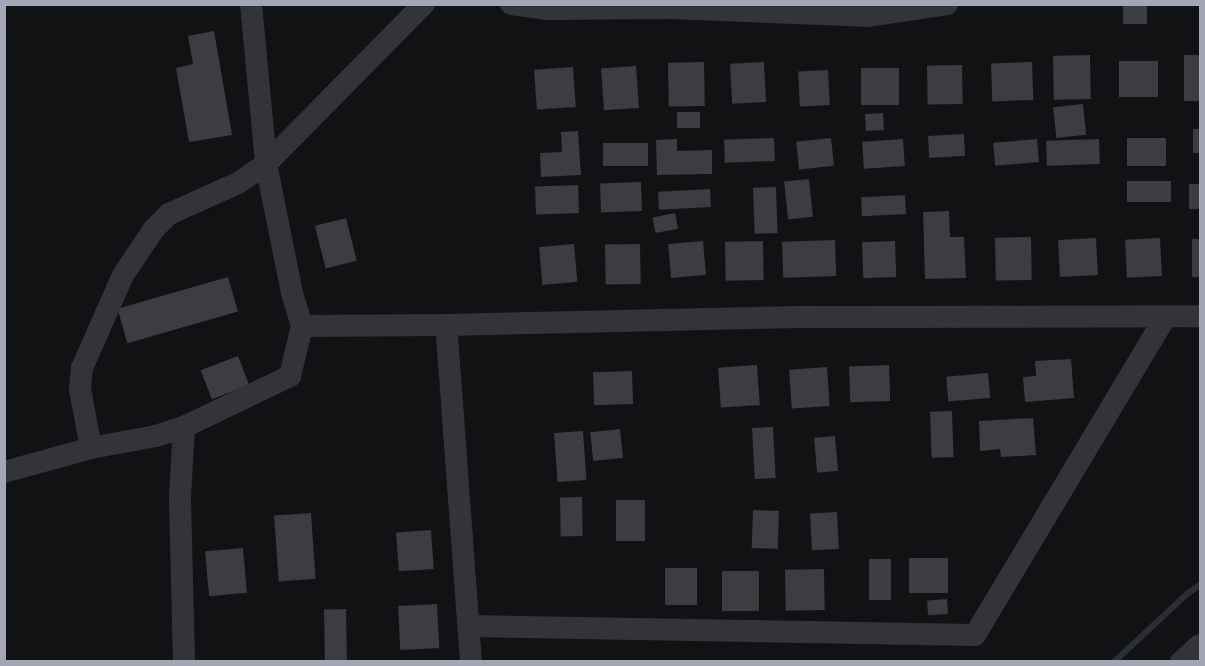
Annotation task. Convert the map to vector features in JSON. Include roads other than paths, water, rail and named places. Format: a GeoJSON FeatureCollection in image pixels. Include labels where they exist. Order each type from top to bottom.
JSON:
{"type":"FeatureCollection","features":[{"type":"Feature","properties":{"kind":"street"},"geometry":{"type":"LineString","coordinates":[[4,472],[91,448],[156,436],[184,427],[290,376],[302,326],[292,293],[266,164],[251,4]]}},
{"type":"Feature","properties":{"kind":"street"},"geometry":{"type":"LineString","coordinates":[[91,448],[81,389],[82,368],[123,275],[154,229],[169,214],[238,183],[266,164],[424,4]]}},
{"type":"Feature","properties":{"kind":"street"},"geometry":{"type":"LineString","coordinates":[[511,4],[545,9],[671,8],[867,16],[947,4]]}},
{"type":"Feature","properties":{"kind":"street"},"geometry":{"type":"LineString","coordinates":[[302,326],[811,317],[1165,318],[1200,316]]}},
{"type":"Feature","properties":{"kind":"street"},"geometry":{"type":"LineString","coordinates":[[469,626],[975,635],[1165,318]]}},
{"type":"Feature","properties":{"kind":"street"},"geometry":{"type":"LineString","coordinates":[[446,325],[471,662]]}},
{"type":"Feature","properties":{"kind":"street"},"geometry":{"type":"LineString","coordinates":[[184,427],[180,496],[184,662]]}},
{"type":"Feature","properties":{"kind":"street"},"geometry":{"type":"LineString","coordinates":[[1180,662],[1200,645]]}},
{"type":"Feature","properties":{"kind":"waterway"},"geometry":{"type":"LineString","coordinates":[[1114,662],[1187,594],[1200,585]]}}]}
